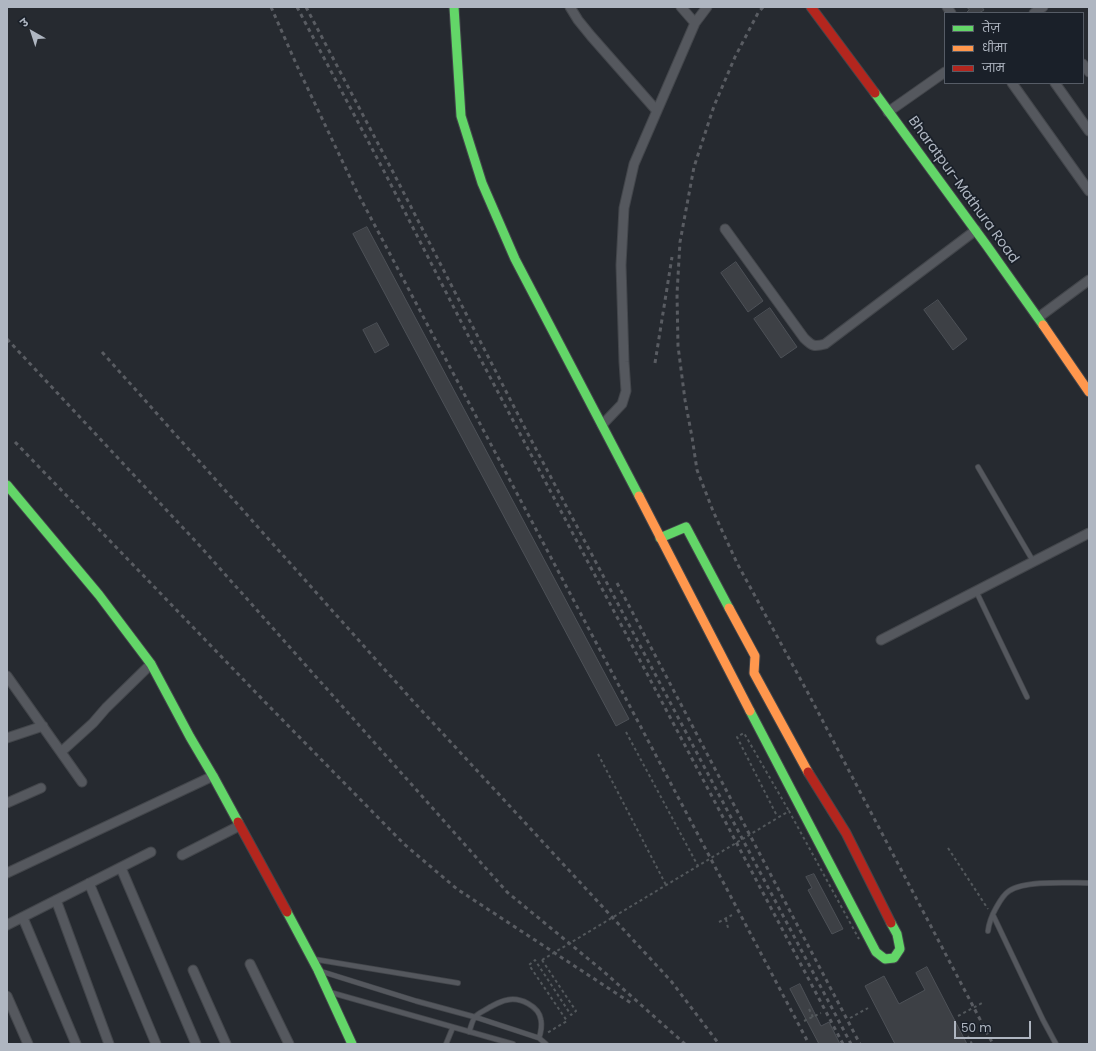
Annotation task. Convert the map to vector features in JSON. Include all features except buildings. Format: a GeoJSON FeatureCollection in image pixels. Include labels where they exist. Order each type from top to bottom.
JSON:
{"type":"FeatureCollection","features":[{"type":"Feature","properties":{"kind":"main road"},"geometry":{"type":"LineString","coordinates":[[454,7],[461,116],[482,184],[515,259],[602,425],[660,538],[876,952],[884,958],[894,958],[900,949],[897,934],[846,833],[806,770],[771,706],[754,673],[755,656],[686,527],[660,538]]}},
{"type":"Feature","properties":{"kind":"main road","name":"Bharatpur-Mathura Road"},"geometry":{"type":"LineString","coordinates":[[811,7],[976,230],[1089,392]]}},
{"type":"Feature","properties":{"kind":"main road"},"geometry":{"type":"LineString","coordinates":[[7,485],[99,594],[151,664],[190,737],[213,776],[310,958],[318,970],[352,1044]]}},
{"type":"Feature","properties":{"kind":"street"},"geometry":{"type":"LineString","coordinates":[[570,7],[590,36],[657,111]]}},
{"type":"Feature","properties":{"kind":"street"},"geometry":{"type":"LineString","coordinates":[[681,7],[695,23]]}},
{"type":"Feature","properties":{"kind":"street"},"geometry":{"type":"LineString","coordinates":[[602,425],[622,404],[626,391],[621,265],[624,208],[634,164],[695,23],[706,7]]}},
{"type":"Feature","properties":{"kind":"street"},"geometry":{"type":"LineString","coordinates":[[888,112],[944,73]]}},
{"type":"Feature","properties":{"kind":"street"},"geometry":{"type":"LineString","coordinates":[[1013,84],[1089,191]]}},
{"type":"Feature","properties":{"kind":"street"},"geometry":{"type":"LineString","coordinates":[[1056,84],[1089,131]]}},
{"type":"Feature","properties":{"kind":"street"},"geometry":{"type":"LineString","coordinates":[[725,229],[804,338],[811,344],[818,346],[825,344],[976,230]]}},
{"type":"Feature","properties":{"kind":"street"},"geometry":{"type":"LineString","coordinates":[[1038,317],[1089,280]]}},
{"type":"Feature","properties":{"kind":"street"},"geometry":{"type":"LineString","coordinates":[[881,640],[1089,533]]}},
{"type":"Feature","properties":{"kind":"street"},"geometry":{"type":"LineString","coordinates":[[61,752],[93,723],[106,708],[151,664]]}},
{"type":"Feature","properties":{"kind":"street"},"geometry":{"type":"LineString","coordinates":[[7,676],[82,782]]}},
{"type":"Feature","properties":{"kind":"street"},"geometry":{"type":"LineString","coordinates":[[7,738],[43,726]]}},
{"type":"Feature","properties":{"kind":"street"},"geometry":{"type":"LineString","coordinates":[[7,873],[213,776]]}},
{"type":"Feature","properties":{"kind":"street"},"geometry":{"type":"LineString","coordinates":[[7,803],[41,788]]}},
{"type":"Feature","properties":{"kind":"street"},"geometry":{"type":"LineString","coordinates":[[182,855],[239,826]]}},
{"type":"Feature","properties":{"kind":"street"},"geometry":{"type":"LineString","coordinates":[[7,925],[151,852]]}},
{"type":"Feature","properties":{"kind":"street"},"geometry":{"type":"LineString","coordinates":[[121,868],[196,1044]]}},
{"type":"Feature","properties":{"kind":"street"},"geometry":{"type":"LineString","coordinates":[[89,883],[156,1044]]}},
{"type":"Feature","properties":{"kind":"street"},"geometry":{"type":"LineString","coordinates":[[56,900],[110,1044]]}},
{"type":"Feature","properties":{"kind":"street"},"geometry":{"type":"LineString","coordinates":[[23,918],[76,1044]]}},
{"type":"Feature","properties":{"kind":"street"},"geometry":{"type":"LineString","coordinates":[[250,964],[289,1044]]}},
{"type":"Feature","properties":{"kind":"street"},"geometry":{"type":"LineString","coordinates":[[193,970],[226,1044]]}},
{"type":"Feature","properties":{"kind":"street"},"geometry":{"type":"LineString","coordinates":[[7,996],[28,1044]]}},
{"type":"Feature","properties":{"kind":"lane"},"geometry":{"type":"LineString","coordinates":[[978,467],[1033,561]]}},
{"type":"Feature","properties":{"kind":"lane"},"geometry":{"type":"LineString","coordinates":[[976,591],[1026,697]]}},
{"type":"Feature","properties":{"kind":"lane"},"geometry":{"type":"LineString","coordinates":[[988,931],[988,926],[1001,899],[1010,890],[1016,887],[1033,884],[1089,883]]}},
{"type":"Feature","properties":{"kind":"lane"},"geometry":{"type":"LineString","coordinates":[[993,915],[1056,1044]]}},
{"type":"Feature","properties":{"kind":"lane"},"geometry":{"type":"LineString","coordinates":[[310,958],[458,983]]}},
{"type":"Feature","properties":{"kind":"lane"},"geometry":{"type":"LineString","coordinates":[[318,970],[416,1002],[475,1017],[539,1038],[546,1044]]}},
{"type":"Feature","properties":{"kind":"lane"},"geometry":{"type":"LineString","coordinates":[[328,992],[512,1044]]}},
{"type":"Feature","properties":{"kind":"lane"},"geometry":{"type":"LineString","coordinates":[[470,1032],[475,1017],[500,1002],[508,1000],[521,1000],[534,1008],[541,1018],[542,1028],[539,1038]]}},
{"type":"Feature","properties":{"kind":"lane"},"geometry":{"type":"LineString","coordinates":[[446,1044],[453,1027]]}},
{"type":"Feature","properties":{"kind":"path"},"geometry":{"type":"LineString","coordinates":[[626,732],[698,866]]}},
{"type":"Feature","properties":{"kind":"path"},"geometry":{"type":"LineString","coordinates":[[776,814],[737,737],[744,733],[789,811],[859,939]]}},
{"type":"Feature","properties":{"kind":"path"},"geometry":{"type":"LineString","coordinates":[[598,754],[666,885]]}},
{"type":"Feature","properties":{"kind":"path"},"geometry":{"type":"LineString","coordinates":[[539,1038],[567,1021],[528,965],[535,960],[571,1015],[576,1011],[542,960],[789,811]]}},
{"type":"Feature","properties":{"kind":"path"},"geometry":{"type":"LineString","coordinates":[[948,848],[984,905],[993,915]]}},
{"type":"Feature","properties":{"kind":"path"},"geometry":{"type":"LineString","coordinates":[[719,922],[732,915]]}},
{"type":"Feature","properties":{"kind":"path"},"geometry":{"type":"LineString","coordinates":[[726,919],[728,928]]}},
{"type":"Feature","properties":{"kind":"path"},"geometry":{"type":"LineString","coordinates":[[958,1016],[984,1002]]}},
{"type":"Feature","properties":{"kind":"path"},"geometry":{"type":"LineString","coordinates":[[850,1018],[868,1008]]}},
{"type":"Feature","properties":{"kind":"path"},"geometry":{"type":"LineString","coordinates":[[810,1009],[813,1016]]}},
{"type":"Feature","properties":{"kind":"path"},"geometry":{"type":"LineString","coordinates":[[804,1021],[821,1012]]}},
{"type":"Feature","properties":{"kind":"path"},"geometry":{"type":"LineString","coordinates":[[968,1036],[972,1044]]}},
{"type":"Feature","properties":{"kind":"railway"},"geometry":{"type":"LineString","coordinates":[[271,7],[298,68],[356,190],[809,1044]]}},
{"type":"Feature","properties":{"kind":"railway"},"geometry":{"type":"LineString","coordinates":[[297,7],[386,175],[472,343],[843,1044]]}},
{"type":"Feature","properties":{"kind":"railway"},"geometry":{"type":"LineString","coordinates":[[306,7],[528,434],[851,1044]]}},
{"type":"Feature","properties":{"kind":"railway"},"geometry":{"type":"LineString","coordinates":[[763,7],[758,13],[735,57],[714,106],[694,167],[680,242],[677,294],[678,346],[685,400],[697,470],[713,511],[737,563],[808,693],[993,1044]]}},
{"type":"Feature","properties":{"kind":"railway"},"geometry":{"type":"LineString","coordinates":[[655,363],[672,257]]}},
{"type":"Feature","properties":{"kind":"railway"},"geometry":{"type":"LineString","coordinates":[[7,339],[200,546],[507,892],[603,971],[685,1044]]}},
{"type":"Feature","properties":{"kind":"railway"},"geometry":{"type":"LineString","coordinates":[[102,352],[411,699],[671,981],[719,1044]]}},
{"type":"Feature","properties":{"kind":"railway"},"geometry":{"type":"LineString","coordinates":[[15,442],[404,844],[457,889],[631,1003]]}},
{"type":"Feature","properties":{"kind":"railway"},"geometry":{"type":"LineString","coordinates":[[617,583],[860,1044]]}},
{"type":"Feature","properties":{"kind":"traffic: fast"},"geometry":{"type":"LineString","coordinates":[[454,7],[461,116],[482,183],[515,259],[639,496]]}},
{"type":"Feature","properties":{"kind":"traffic: fast"},"geometry":{"type":"LineString","coordinates":[[875,93],[1043,325]]}},
{"type":"Feature","properties":{"kind":"traffic: fast"},"geometry":{"type":"LineString","coordinates":[[7,485],[99,595],[151,664],[238,822]]}},
{"type":"Feature","properties":{"kind":"traffic: fast"},"geometry":{"type":"LineString","coordinates":[[660,538],[686,527],[729,608]]}},
{"type":"Feature","properties":{"kind":"traffic: fast"},"geometry":{"type":"LineString","coordinates":[[750,711],[876,952],[885,959],[894,958],[900,949],[897,934],[891,923]]}},
{"type":"Feature","properties":{"kind":"traffic: fast"},"geometry":{"type":"LineString","coordinates":[[287,912],[318,970],[352,1044]]}},
{"type":"Feature","properties":{"kind":"traffic: slow"},"geometry":{"type":"LineString","coordinates":[[1043,325],[1089,392]]}},
{"type":"Feature","properties":{"kind":"traffic: slow"},"geometry":{"type":"LineString","coordinates":[[639,496],[750,711]]}},
{"type":"Feature","properties":{"kind":"traffic: slow"},"geometry":{"type":"LineString","coordinates":[[729,608],[755,656],[754,673],[808,772]]}},
{"type":"Feature","properties":{"kind":"traffic: jam"},"geometry":{"type":"LineString","coordinates":[[811,7],[875,93]]}},
{"type":"Feature","properties":{"kind":"traffic: jam"},"geometry":{"type":"LineString","coordinates":[[808,772],[846,833],[891,923]]}},
{"type":"Feature","properties":{"kind":"traffic: jam"},"geometry":{"type":"LineString","coordinates":[[238,822],[287,912]]}}]}
